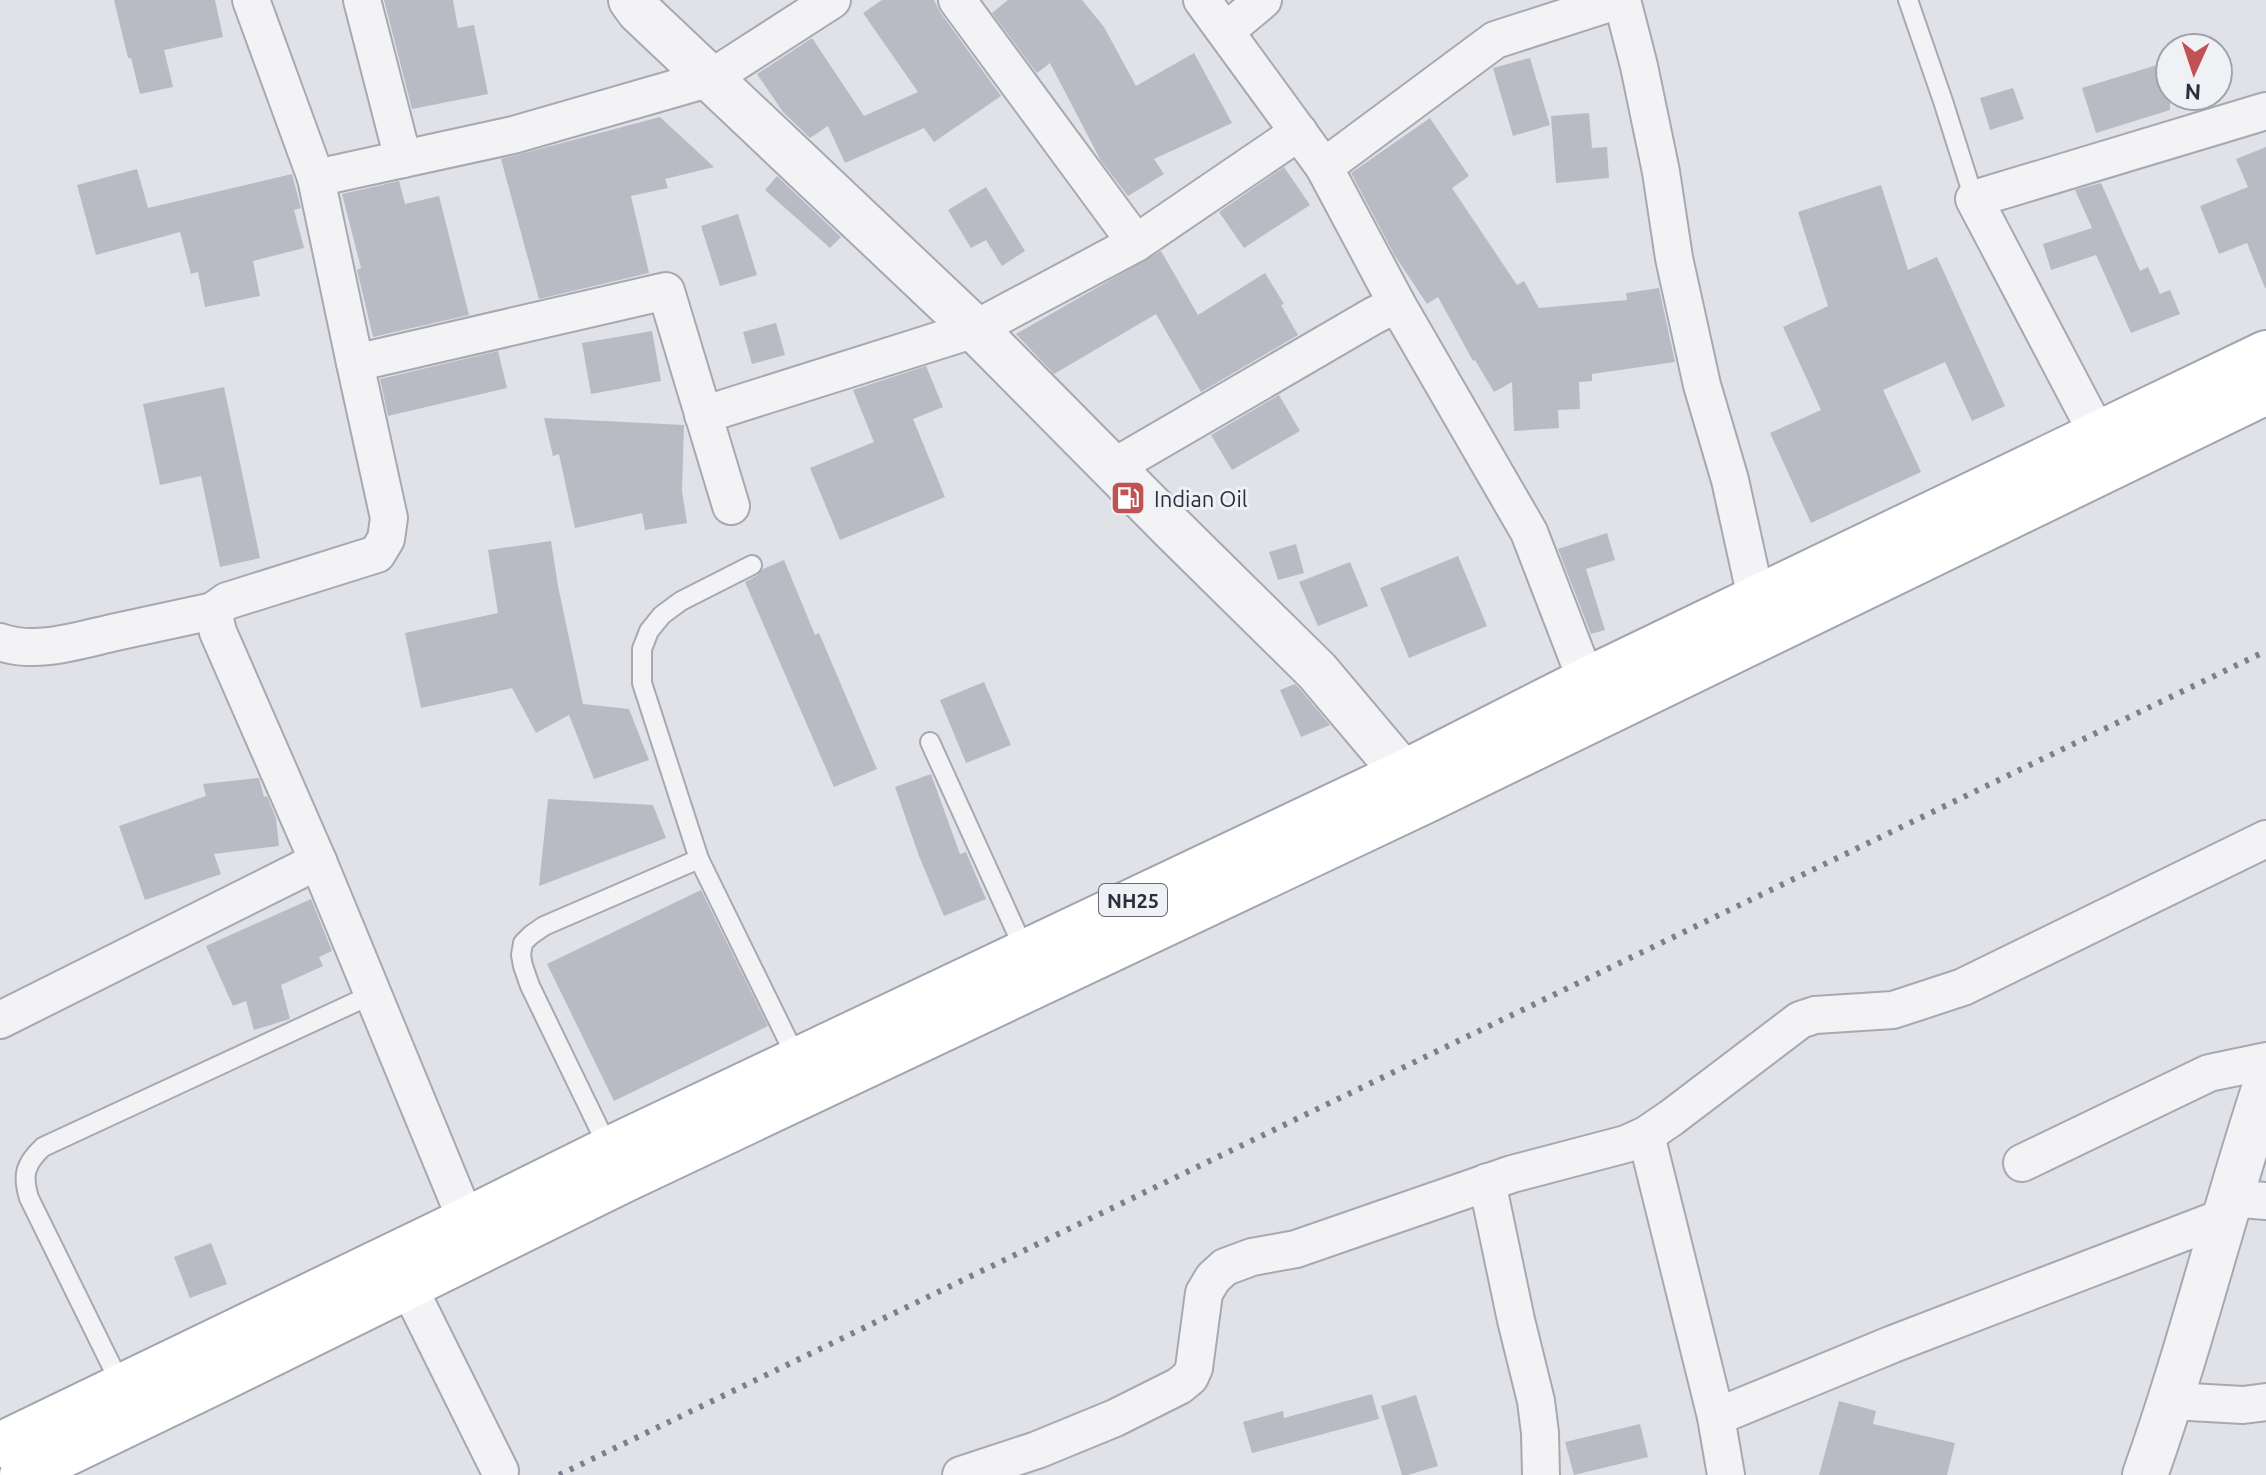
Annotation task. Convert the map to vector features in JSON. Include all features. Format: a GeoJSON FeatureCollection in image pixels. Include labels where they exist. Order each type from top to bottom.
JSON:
{"type":"FeatureCollection","features":[{"type":"Feature","properties":{"kind":"main road","name":"NH25"},"geometry":{"type":"LineString","coordinates":[[0,1445],[609,1149],[1403,773],[1586,680],[2266,353]]}},
{"type":"Feature","properties":{"kind":"main road","name":"NH25"},"geometry":{"type":"LineString","coordinates":[[22,1475],[622,1181],[1427,800],[2266,392]]}},
{"type":"Feature","properties":{"kind":"street"},"geometry":{"type":"LineString","coordinates":[[0,642],[34,647],[67,643],[213,611],[227,601],[377,554],[386,539],[389,518],[316,178],[251,0]]}},
{"type":"Feature","properties":{"kind":"street"},"geometry":{"type":"LineString","coordinates":[[362,0],[403,159]]}},
{"type":"Feature","properties":{"kind":"street"},"geometry":{"type":"LineString","coordinates":[[631,0],[639,11],[975,329],[1317,671],[1403,773]]}},
{"type":"Feature","properties":{"kind":"street"},"geometry":{"type":"LineString","coordinates":[[316,178],[513,135],[711,78],[832,0]]}},
{"type":"Feature","properties":{"kind":"street"},"geometry":{"type":"LineString","coordinates":[[957,0],[1136,243]]}},
{"type":"Feature","properties":{"kind":"street"},"geometry":{"type":"LineString","coordinates":[[1202,0],[1324,167],[1397,304],[1529,532],[1586,680]]}},
{"type":"Feature","properties":{"kind":"street"},"geometry":{"type":"LineString","coordinates":[[1226,31],[1263,0]]}},
{"type":"Feature","properties":{"kind":"street"},"geometry":{"type":"LineString","coordinates":[[1324,167],[1495,40],[1621,0],[1661,172],[1674,258],[1702,385],[1730,480],[1756,598]]}},
{"type":"Feature","properties":{"kind":"street"},"geometry":{"type":"LineString","coordinates":[[2097,433],[1974,199],[2266,111]]}},
{"type":"Feature","properties":{"kind":"street"},"geometry":{"type":"LineString","coordinates":[[703,415],[975,329],[1136,243],[1299,132]]}},
{"type":"Feature","properties":{"kind":"street"},"geometry":{"type":"LineString","coordinates":[[355,363],[666,291],[731,506]]}},
{"type":"Feature","properties":{"kind":"street"},"geometry":{"type":"LineString","coordinates":[[1112,468],[1397,304]]}},
{"type":"Feature","properties":{"kind":"street"},"geometry":{"type":"LineString","coordinates":[[213,611],[218,632],[318,861],[466,1220]]}},
{"type":"Feature","properties":{"kind":"street"},"geometry":{"type":"LineString","coordinates":[[961,1475],[1040,1462],[1115,1418],[1179,1386],[1190,1377],[1194,1368],[1204,1293],[1213,1278],[1225,1267],[1252,1257],[1296,1249],[1487,1182],[1626,1144],[1646,1135],[1800,1020],[1815,1015],[1893,1010],[1963,987],[2266,839]]}},
{"type":"Feature","properties":{"kind":"street"},"geometry":{"type":"LineString","coordinates":[[0,1020],[318,861]]}},
{"type":"Feature","properties":{"kind":"street"},"geometry":{"type":"LineString","coordinates":[[2022,1163],[2209,1073],[2266,1061]]}},
{"type":"Feature","properties":{"kind":"street"},"geometry":{"type":"LineString","coordinates":[[2145,1475],[2240,1205],[2266,1083]]}},
{"type":"Feature","properties":{"kind":"street"},"geometry":{"type":"LineString","coordinates":[[1646,1135],[1716,1417],[1726,1475]]}},
{"type":"Feature","properties":{"kind":"street"},"geometry":{"type":"LineString","coordinates":[[1487,1182],[1536,1401],[1541,1475]]}},
{"type":"Feature","properties":{"kind":"street"},"geometry":{"type":"LineString","coordinates":[[1716,1417],[2240,1205]]}},
{"type":"Feature","properties":{"kind":"street"},"geometry":{"type":"LineString","coordinates":[[408,1286],[500,1471]]}},
{"type":"Feature","properties":{"kind":"street"},"geometry":{"type":"LineString","coordinates":[[2172,1401],[2243,1405],[2266,1402]]}},
{"type":"Feature","properties":{"kind":"lane"},"geometry":{"type":"LineString","coordinates":[[1908,0],[1974,199]]}},
{"type":"Feature","properties":{"kind":"lane"},"geometry":{"type":"LineString","coordinates":[[752,565],[681,601],[662,615],[649,631],[642,649],[642,683],[699,859],[797,1059]]}},
{"type":"Feature","properties":{"kind":"lane"},"geometry":{"type":"LineString","coordinates":[[930,742],[1025,951]]}},
{"type":"Feature","properties":{"kind":"lane"},"geometry":{"type":"LineString","coordinates":[[609,1149],[530,986],[521,955],[523,943],[544,926],[699,859]]}},
{"type":"Feature","properties":{"kind":"lane"},"geometry":{"type":"LineString","coordinates":[[122,1387],[29,1198],[25,1185],[31,1158],[43,1147],[373,994]]}},
{"type":"Feature","properties":{"kind":"building"},"geometry":{"type":"Polygon","coordinates":[[[114,0],[215,0],[223,37],[164,50],[173,87],[140,94],[114,0]]]}},
{"type":"Feature","properties":{"kind":"building"},"geometry":{"type":"Polygon","coordinates":[[[384,0],[453,0],[458,28],[474,25],[488,94],[412,109],[384,0]]]}},
{"type":"Feature","properties":{"kind":"building"},"geometry":{"type":"Polygon","coordinates":[[[882,0],[934,0],[1001,96],[934,142],[924,128],[845,163],[828,126],[810,138],[783,112],[757,74],[812,38],[864,116],[918,92],[863,13],[882,0]]]}},
{"type":"Feature","properties":{"kind":"building"},"geometry":{"type":"Polygon","coordinates":[[[1008,0],[1082,0],[1104,27],[1136,86],[1194,53],[1232,123],[1154,159],[1164,174],[1128,196],[1101,161],[1050,63],[1037,73],[992,13],[1008,0]]]}},
{"type":"Feature","properties":{"kind":"building"},"geometry":{"type":"Polygon","coordinates":[[[1530,58],[1550,125],[1513,136],[1493,68],[1530,58]]]}},
{"type":"Feature","properties":{"kind":"building"},"geometry":{"type":"Polygon","coordinates":[[[2154,66],[2154,112],[2164,112],[2096,133],[2082,88],[2154,66]]]}},
{"type":"Feature","properties":{"kind":"building"},"geometry":{"type":"Polygon","coordinates":[[[2013,88],[2024,119],[1990,130],[1980,98],[2013,88]]]}},
{"type":"Feature","properties":{"kind":"building"},"geometry":{"type":"Polygon","coordinates":[[[1589,113],[1592,148],[1607,147],[1609,178],[1556,183],[1551,116],[1589,113]]]}},
{"type":"Feature","properties":{"kind":"building"},"geometry":{"type":"Polygon","coordinates":[[[660,117],[714,167],[665,179],[668,188],[631,196],[649,273],[539,299],[501,159],[660,117]]]}},
{"type":"Feature","properties":{"kind":"building"},"geometry":{"type":"Polygon","coordinates":[[[1430,118],[1469,176],[1452,188],[1517,285],[1524,281],[1539,308],[1627,300],[1626,293],[1659,288],[1675,362],[1592,374],[1592,381],[1579,382],[1580,409],[1558,410],[1559,428],[1514,431],[1512,382],[1494,392],[1438,297],[1427,304],[1395,256],[1351,173],[1430,118]]]}},
{"type":"Feature","properties":{"kind":"building"},"geometry":{"type":"Polygon","coordinates":[[[2266,147],[2265,288],[2247,243],[2219,254],[2200,206],[2248,187],[2236,159],[2266,147]]]}},
{"type":"Feature","properties":{"kind":"building"},"geometry":{"type":"Polygon","coordinates":[[[1284,167],[1310,205],[1244,248],[1219,212],[1284,167]]]}},
{"type":"Feature","properties":{"kind":"building"},"geometry":{"type":"Polygon","coordinates":[[[137,169],[148,208],[292,174],[301,208],[294,210],[304,248],[253,261],[260,296],[205,307],[198,272],[191,274],[180,232],[96,255],[77,185],[137,169]]]}},
{"type":"Feature","properties":{"kind":"building"},"geometry":{"type":"Polygon","coordinates":[[[777,176],[841,237],[830,248],[765,190],[777,176]]]}},
{"type":"Feature","properties":{"kind":"building"},"geometry":{"type":"Polygon","coordinates":[[[399,181],[405,204],[439,196],[469,315],[373,337],[357,270],[361,268],[342,194],[399,181]]]}},
{"type":"Feature","properties":{"kind":"building"},"geometry":{"type":"Polygon","coordinates":[[[2101,183],[2140,271],[2148,267],[2160,294],[2170,290],[2180,314],[2131,333],[2096,255],[2051,270],[2043,244],[2092,228],[2075,190],[2101,183]]]}},
{"type":"Feature","properties":{"kind":"building"},"geometry":{"type":"Polygon","coordinates":[[[1881,185],[1908,270],[1937,257],[2005,406],[1972,421],[1945,362],[1883,390],[1921,472],[1811,523],[1770,433],[1821,410],[1783,327],[1828,306],[1798,212],[1881,185]]]}},
{"type":"Feature","properties":{"kind":"building"},"geometry":{"type":"Polygon","coordinates":[[[986,187],[1025,251],[1002,266],[986,240],[971,248],[948,210],[986,187]]]}},
{"type":"Feature","properties":{"kind":"building"},"geometry":{"type":"Polygon","coordinates":[[[738,214],[757,275],[720,286],[701,226],[738,214]]]}},
{"type":"Feature","properties":{"kind":"building"},"geometry":{"type":"Polygon","coordinates":[[[1161,251],[1198,315],[1265,273],[1298,335],[1201,392],[1156,314],[1054,374],[1016,334],[1161,251]]]}},
{"type":"Feature","properties":{"kind":"building"},"geometry":{"type":"Polygon","coordinates":[[[776,323],[785,355],[752,364],[743,332],[776,323]]]}},
{"type":"Feature","properties":{"kind":"building"},"geometry":{"type":"Polygon","coordinates":[[[652,331],[661,381],[591,394],[582,343],[652,331]]]}},
{"type":"Feature","properties":{"kind":"building"},"geometry":{"type":"Polygon","coordinates":[[[498,351],[507,388],[388,416],[380,379],[498,351]]]}},
{"type":"Feature","properties":{"kind":"building"},"geometry":{"type":"Polygon","coordinates":[[[926,366],[943,407],[913,419],[945,497],[840,540],[810,468],[874,442],[853,390],[926,366]]]}},
{"type":"Feature","properties":{"kind":"building"},"geometry":{"type":"Polygon","coordinates":[[[224,387],[260,558],[220,567],[201,476],[160,485],[143,404],[224,387]]]}},
{"type":"Feature","properties":{"kind":"building"},"geometry":{"type":"Polygon","coordinates":[[[1279,395],[1300,431],[1232,470],[1211,435],[1279,395]]]}},
{"type":"Feature","properties":{"kind":"building"},"geometry":{"type":"Polygon","coordinates":[[[544,418],[684,425],[682,491],[687,523],[645,530],[642,513],[575,528],[559,454],[553,456],[544,418]]]}},
{"type":"Feature","properties":{"kind":"building"},"geometry":{"type":"Polygon","coordinates":[[[1607,533],[1615,560],[1586,569],[1605,630],[1591,634],[1558,549],[1607,533]]]}},
{"type":"Feature","properties":{"kind":"building"},"geometry":{"type":"Polygon","coordinates":[[[551,541],[583,704],[629,709],[649,760],[594,779],[569,715],[536,733],[512,688],[421,708],[405,633],[498,613],[488,550],[551,541]]]}},
{"type":"Feature","properties":{"kind":"building"},"geometry":{"type":"Polygon","coordinates":[[[1296,544],[1304,573],[1278,580],[1269,552],[1296,544]]]}},
{"type":"Feature","properties":{"kind":"building"},"geometry":{"type":"Polygon","coordinates":[[[1458,556],[1487,626],[1409,658],[1380,588],[1458,556]]]}},
{"type":"Feature","properties":{"kind":"building"},"geometry":{"type":"Polygon","coordinates":[[[784,560],[877,769],[834,787],[745,582],[763,569],[784,560]]]}},
{"type":"Feature","properties":{"kind":"building"},"geometry":{"type":"Polygon","coordinates":[[[1350,562],[1368,606],[1318,626],[1299,582],[1350,562]]]}},
{"type":"Feature","properties":{"kind":"building"},"geometry":{"type":"Polygon","coordinates":[[[984,682],[1011,745],[966,763],[940,700],[984,682]]]}},
{"type":"Feature","properties":{"kind":"building"},"geometry":{"type":"Polygon","coordinates":[[[1295,684],[1330,725],[1301,737],[1280,690],[1295,684]]]}},
{"type":"Feature","properties":{"kind":"building"},"geometry":{"type":"Polygon","coordinates":[[[931,774],[960,854],[966,852],[986,899],[944,916],[895,787],[931,774]]]}},
{"type":"Feature","properties":{"kind":"building"},"geometry":{"type":"Polygon","coordinates":[[[259,778],[264,797],[267,796],[276,818],[279,846],[214,854],[221,874],[145,900],[119,826],[206,796],[203,784],[259,778]]]}},
{"type":"Feature","properties":{"kind":"building"},"geometry":{"type":"Polygon","coordinates":[[[548,799],[653,805],[666,838],[539,886],[548,799]]]}},
{"type":"Feature","properties":{"kind":"building"},"geometry":{"type":"Polygon","coordinates":[[[701,890],[768,1026],[614,1101],[547,964],[701,890]]]}},
{"type":"Feature","properties":{"kind":"building"},"geometry":{"type":"Polygon","coordinates":[[[311,899],[332,951],[319,957],[323,966],[281,985],[290,1019],[254,1030],[246,1001],[233,1006],[206,946],[311,899]]]}},
{"type":"Feature","properties":{"kind":"building"},"geometry":{"type":"Polygon","coordinates":[[[211,1243],[227,1284],[190,1298],[174,1257],[211,1243]]]}},
{"type":"Feature","properties":{"kind":"building"},"geometry":{"type":"Polygon","coordinates":[[[1372,1394],[1379,1419],[1252,1453],[1243,1422],[1283,1411],[1284,1418],[1372,1394]]]}},
{"type":"Feature","properties":{"kind":"building"},"geometry":{"type":"Polygon","coordinates":[[[1416,1395],[1438,1466],[1402,1475],[1381,1406],[1416,1395]]]}},
{"type":"Feature","properties":{"kind":"building"},"geometry":{"type":"Polygon","coordinates":[[[1839,1401],[1876,1411],[1873,1424],[1955,1443],[1947,1475],[1819,1475],[1839,1401]]]}},
{"type":"Feature","properties":{"kind":"building"},"geometry":{"type":"Polygon","coordinates":[[[1640,1424],[1648,1457],[1574,1475],[1565,1442],[1640,1424]]]}},
{"type":"Feature","properties":{"kind":"railway"},"geometry":{"type":"LineString","coordinates":[[559,1475],[2266,651]]}},
{"type":"Feature","properties":{"kind":"place","name":"Indian Oil"},"geometry":{"type":"Point","coordinates":[1128,498]}}]}
